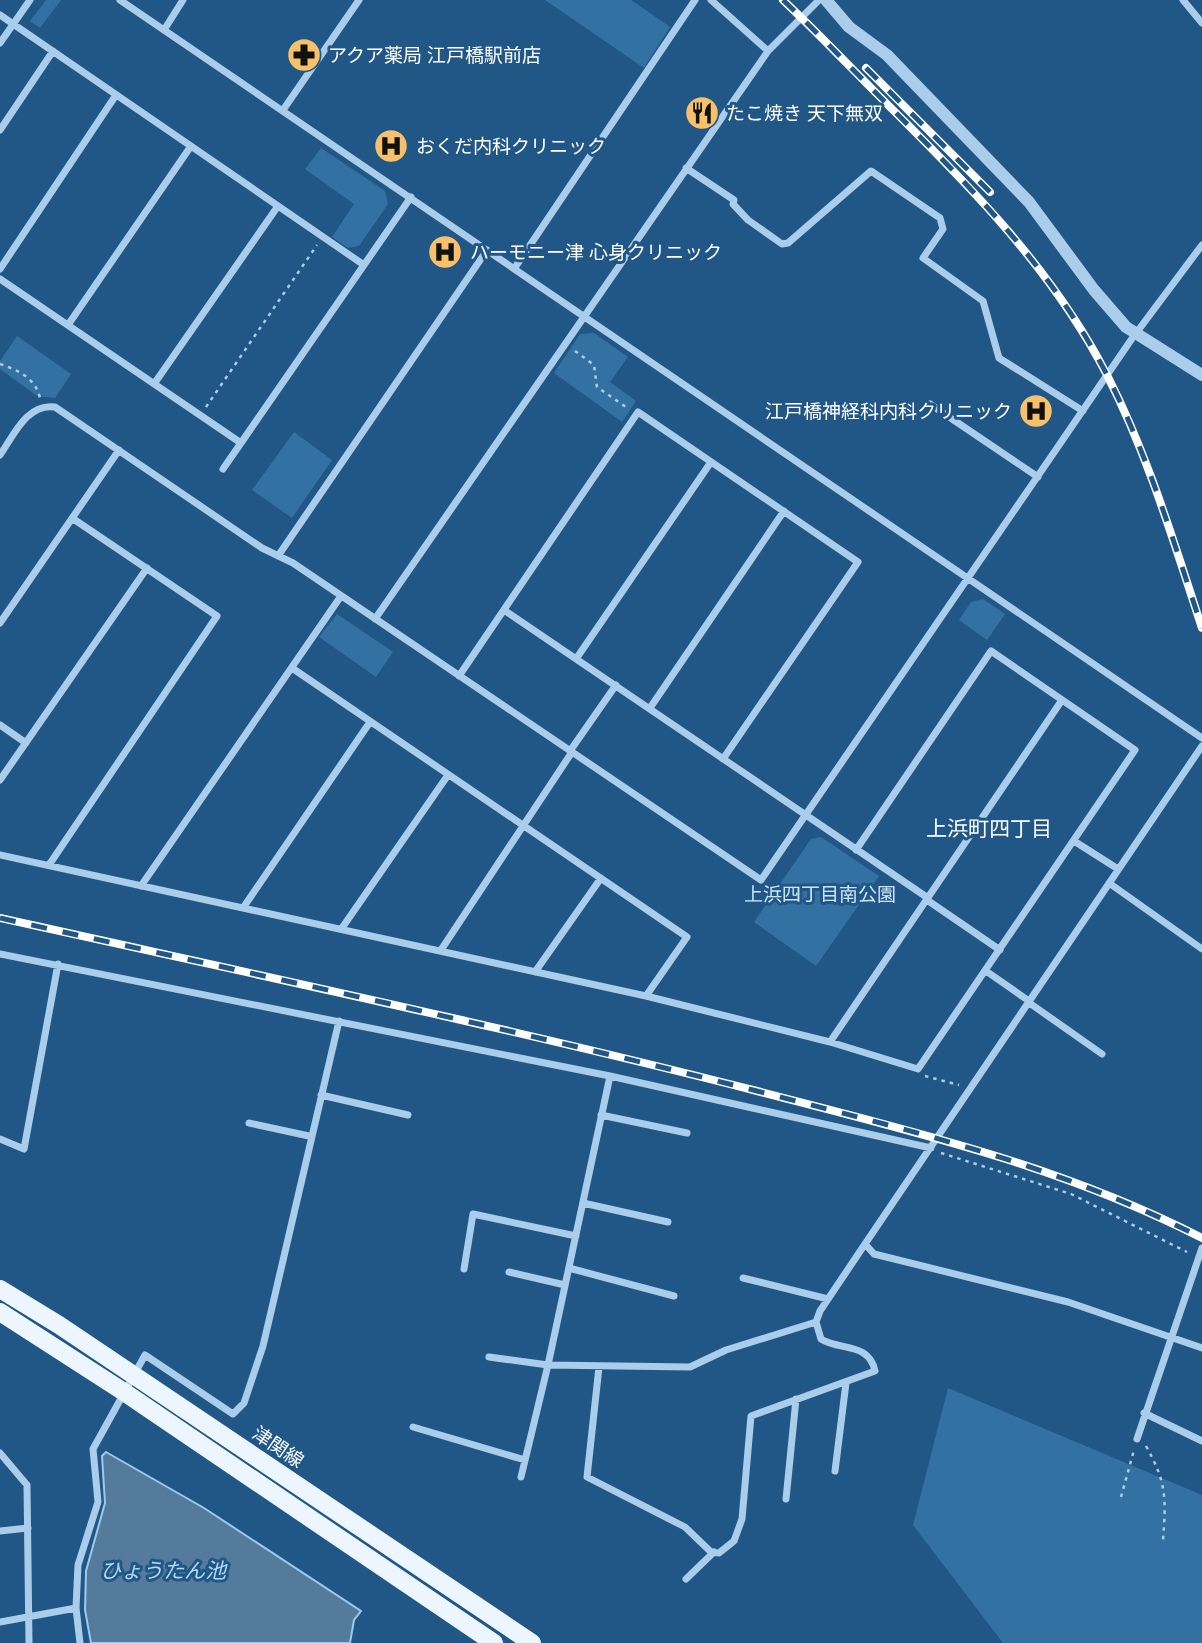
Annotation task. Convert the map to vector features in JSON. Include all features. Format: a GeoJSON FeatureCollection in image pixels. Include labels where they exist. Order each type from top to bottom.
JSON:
{"type":"FeatureCollection","features":[{"type":"Feature","properties":{"kind":"main road","name":"津関線"},"geometry":{"type":"LineString","coordinates":[[0,1289],[133,1375],[531,1643]]}},
{"type":"Feature","properties":{"kind":"main road"},"geometry":{"type":"LineString","coordinates":[[0,1311],[494,1643]]}},
{"type":"Feature","properties":{"kind":"street"},"geometry":{"type":"LineString","coordinates":[[0,43],[30,0]]}},
{"type":"Feature","properties":{"kind":"street"},"geometry":{"type":"LineString","coordinates":[[120,0],[1202,738]]}},
{"type":"Feature","properties":{"kind":"street"},"geometry":{"type":"LineString","coordinates":[[164,30],[184,0]]}},
{"type":"Feature","properties":{"kind":"street"},"geometry":{"type":"LineString","coordinates":[[283,110],[359,0]]}},
{"type":"Feature","properties":{"kind":"street"},"geometry":{"type":"LineString","coordinates":[[514,269],[695,0]]}},
{"type":"Feature","properties":{"kind":"street"},"geometry":{"type":"LineString","coordinates":[[711,0],[768,51]]}},
{"type":"Feature","properties":{"kind":"street"},"geometry":{"type":"LineString","coordinates":[[374,619],[768,51],[819,0]]}},
{"type":"Feature","properties":{"kind":"street"},"geometry":{"type":"LineString","coordinates":[[826,0],[849,27],[887,55],[1029,201],[1094,290],[1126,327],[1202,375]]}},
{"type":"Feature","properties":{"kind":"street"},"geometry":{"type":"LineString","coordinates":[[1183,0],[1202,23]]}},
{"type":"Feature","properties":{"kind":"street"},"geometry":{"type":"LineString","coordinates":[[0,15],[364,265]]}},
{"type":"Feature","properties":{"kind":"street"},"geometry":{"type":"LineString","coordinates":[[0,130],[53,51]]}},
{"type":"Feature","properties":{"kind":"street"},"geometry":{"type":"LineString","coordinates":[[0,269],[116,95]]}},
{"type":"Feature","properties":{"kind":"street"},"geometry":{"type":"LineString","coordinates":[[68,325],[191,146]]}},
{"type":"Feature","properties":{"kind":"street"},"geometry":{"type":"LineString","coordinates":[[686,168],[734,200],[733,204],[748,220],[782,244],[788,243],[871,170],[940,218],[943,229],[923,258],[983,301],[999,358],[1083,411]]}},
{"type":"Feature","properties":{"kind":"street"},"geometry":{"type":"LineString","coordinates":[[223,469],[411,197]]}},
{"type":"Feature","properties":{"kind":"street"},"geometry":{"type":"LineString","coordinates":[[155,384],[278,206]]}},
{"type":"Feature","properties":{"kind":"street"},"geometry":{"type":"LineString","coordinates":[[0,455],[31,411],[41,407],[55,407],[341,596],[761,880],[1083,411],[1202,245]]}},
{"type":"Feature","properties":{"kind":"street"},"geometry":{"type":"LineString","coordinates":[[278,556],[486,250]]}},
{"type":"Feature","properties":{"kind":"street"},"geometry":{"type":"LineString","coordinates":[[0,279],[241,443]]}},
{"type":"Feature","properties":{"kind":"street"},"geometry":{"type":"LineString","coordinates":[[930,404],[1038,477]]}},
{"type":"Feature","properties":{"kind":"street"},"geometry":{"type":"LineString","coordinates":[[459,676],[638,412],[858,562],[723,759]]}},
{"type":"Feature","properties":{"kind":"street"},"geometry":{"type":"LineString","coordinates":[[0,623],[119,450]]}},
{"type":"Feature","properties":{"kind":"street"},"geometry":{"type":"LineString","coordinates":[[576,659],[711,462]]}},
{"type":"Feature","properties":{"kind":"street"},"geometry":{"type":"LineString","coordinates":[[650,708],[784,511]]}},
{"type":"Feature","properties":{"kind":"street"},"geometry":{"type":"LineString","coordinates":[[49,865],[218,616],[72,517]]}},
{"type":"Feature","properties":{"kind":"street"},"geometry":{"type":"LineString","coordinates":[[0,780],[146,568]]}},
{"type":"Feature","properties":{"kind":"street"},"geometry":{"type":"LineString","coordinates":[[141,886],[341,596]]}},
{"type":"Feature","properties":{"kind":"street"},"geometry":{"type":"LineString","coordinates":[[504,610],[1000,950]]}},
{"type":"Feature","properties":{"kind":"street"},"geometry":{"type":"LineString","coordinates":[[0,855],[646,996],[830,1042],[918,1069],[1135,750],[991,651],[856,850]]}},
{"type":"Feature","properties":{"kind":"street"},"geometry":{"type":"LineString","coordinates":[[292,668],[687,937],[646,996]]}},
{"type":"Feature","properties":{"kind":"street"},"geometry":{"type":"LineString","coordinates":[[440,950],[615,685]]}},
{"type":"Feature","properties":{"kind":"street"},"geometry":{"type":"LineString","coordinates":[[830,1042],[1062,701]]}},
{"type":"Feature","properties":{"kind":"street"},"geometry":{"type":"LineString","coordinates":[[243,908],[370,722]]}},
{"type":"Feature","properties":{"kind":"street"},"geometry":{"type":"LineString","coordinates":[[0,725],[26,743]]}},
{"type":"Feature","properties":{"kind":"street"},"geometry":{"type":"LineString","coordinates":[[599,1367],[587,1477],[685,1528],[719,1553],[734,1541],[742,1519],[751,1416],[875,1371],[874,1364],[861,1350],[821,1339],[816,1322],[828,1299],[1202,746]]}},
{"type":"Feature","properties":{"kind":"street"},"geometry":{"type":"LineString","coordinates":[[342,928],[447,775]]}},
{"type":"Feature","properties":{"kind":"street"},"geometry":{"type":"LineString","coordinates":[[1074,841],[1118,869]]}},
{"type":"Feature","properties":{"kind":"street"},"geometry":{"type":"LineString","coordinates":[[535,972],[601,878]]}},
{"type":"Feature","properties":{"kind":"street"},"geometry":{"type":"LineString","coordinates":[[1109,883],[1202,948]]}},
{"type":"Feature","properties":{"kind":"street"},"geometry":{"type":"LineString","coordinates":[[0,954],[610,1076],[932,1148]]}},
{"type":"Feature","properties":{"kind":"street"},"geometry":{"type":"LineString","coordinates":[[0,1139],[24,1149],[58,964]]}},
{"type":"Feature","properties":{"kind":"street"},"geometry":{"type":"LineString","coordinates":[[986,971],[1102,1054]]}},
{"type":"Feature","properties":{"kind":"street"},"geometry":{"type":"LineString","coordinates":[[80,1643],[76,1608],[78,1565],[98,1502],[93,1448],[145,1355],[233,1414],[244,1404],[263,1346],[309,1136],[339,1021]]}},
{"type":"Feature","properties":{"kind":"street"},"geometry":{"type":"LineString","coordinates":[[521,1477],[610,1076]]}},
{"type":"Feature","properties":{"kind":"street"},"geometry":{"type":"LineString","coordinates":[[321,1095],[408,1115]]}},
{"type":"Feature","properties":{"kind":"street"},"geometry":{"type":"LineString","coordinates":[[601,1115],[687,1133]]}},
{"type":"Feature","properties":{"kind":"street"},"geometry":{"type":"LineString","coordinates":[[249,1123],[309,1136]]}},
{"type":"Feature","properties":{"kind":"street"},"geometry":{"type":"LineString","coordinates":[[583,1203],[668,1222]]}},
{"type":"Feature","properties":{"kind":"street"},"geometry":{"type":"LineString","coordinates":[[464,1269],[473,1214],[576,1236]]}},
{"type":"Feature","properties":{"kind":"street"},"geometry":{"type":"LineString","coordinates":[[865,1244],[874,1254],[1068,1302],[1202,1348]]}},
{"type":"Feature","properties":{"kind":"street"},"geometry":{"type":"LineString","coordinates":[[1145,1445],[1138,1436],[1144,1413],[1173,1337],[1202,1248]]}},
{"type":"Feature","properties":{"kind":"street"},"geometry":{"type":"LineString","coordinates":[[569,1268],[674,1296]]}},
{"type":"Feature","properties":{"kind":"street"},"geometry":{"type":"LineString","coordinates":[[509,1272],[565,1285]]}},
{"type":"Feature","properties":{"kind":"street"},"geometry":{"type":"LineString","coordinates":[[743,1278],[828,1299]]}},
{"type":"Feature","properties":{"kind":"street"},"geometry":{"type":"LineString","coordinates":[[489,1357],[548,1365],[690,1367],[726,1350],[816,1322]]}},
{"type":"Feature","properties":{"kind":"street"},"geometry":{"type":"LineString","coordinates":[[835,1471],[846,1383]]}},
{"type":"Feature","properties":{"kind":"street"},"geometry":{"type":"LineString","coordinates":[[786,1499],[796,1399]]}},
{"type":"Feature","properties":{"kind":"street"},"geometry":{"type":"LineString","coordinates":[[1144,1413],[1202,1441]]}},
{"type":"Feature","properties":{"kind":"street"},"geometry":{"type":"LineString","coordinates":[[413,1427],[525,1460]]}},
{"type":"Feature","properties":{"kind":"street"},"geometry":{"type":"LineString","coordinates":[[0,1453],[27,1485],[29,1643]]}},
{"type":"Feature","properties":{"kind":"street"},"geometry":{"type":"LineString","coordinates":[[0,1531],[28,1528]]}},
{"type":"Feature","properties":{"kind":"street"},"geometry":{"type":"LineString","coordinates":[[686,1579],[715,1552]]}},
{"type":"Feature","properties":{"kind":"street"},"geometry":{"type":"LineString","coordinates":[[0,1622],[29,1619],[76,1608]]}},
{"type":"Feature","properties":{"kind":"path"},"geometry":{"type":"LineString","coordinates":[[200,415],[322,237]]}},
{"type":"Feature","properties":{"kind":"path"},"geometry":{"type":"LineString","coordinates":[[564,343],[594,365],[597,387],[637,415]]}},
{"type":"Feature","properties":{"kind":"path"},"geometry":{"type":"LineString","coordinates":[[0,364],[11,366],[33,382],[41,407]]}},
{"type":"Feature","properties":{"kind":"path"},"geometry":{"type":"LineString","coordinates":[[918,1069],[926,1076],[971,1088]]}},
{"type":"Feature","properties":{"kind":"path"},"geometry":{"type":"LineString","coordinates":[[932,1148],[1071,1194],[1200,1259]]}},
{"type":"Feature","properties":{"kind":"path"},"geometry":{"type":"LineString","coordinates":[[1121,1497],[1138,1436]]}},
{"type":"Feature","properties":{"kind":"path"},"geometry":{"type":"LineString","coordinates":[[1145,1445],[1157,1465],[1166,1494],[1163,1540]]}},
{"type":"Feature","properties":{"kind":"green space"},"geometry":{"type":"Polygon","coordinates":[[[46,0],[61,0],[40,28],[30,21],[46,0]]]}},
{"type":"Feature","properties":{"kind":"green space"},"geometry":{"type":"Polygon","coordinates":[[[545,0],[631,0],[670,27],[644,68],[545,0]]]}},
{"type":"Feature","properties":{"kind":"green space"},"geometry":{"type":"Polygon","coordinates":[[[321,148],[385,191],[388,204],[359,246],[348,248],[332,237],[354,204],[305,169],[321,148]]]}},
{"type":"Feature","properties":{"kind":"green space"},"geometry":{"type":"Polygon","coordinates":[[[594,333],[628,357],[610,382],[636,401],[622,422],[554,373],[580,334],[594,333]]]}},
{"type":"Feature","properties":{"kind":"green space"},"geometry":{"type":"Polygon","coordinates":[[[17,336],[71,374],[55,398],[37,396],[0,369],[0,361],[17,336]]]}},
{"type":"Feature","properties":{"kind":"green space"},"geometry":{"type":"Polygon","coordinates":[[[294,432],[332,460],[292,518],[252,490],[294,432]]]}},
{"type":"Feature","properties":{"kind":"green space"},"geometry":{"type":"Polygon","coordinates":[[[983,599],[1005,614],[987,640],[959,620],[971,602],[983,599]]]}},
{"type":"Feature","properties":{"kind":"green space"},"geometry":{"type":"Polygon","coordinates":[[[337,614],[393,652],[376,677],[319,637],[337,614]]]}},
{"type":"Feature","properties":{"kind":"green space","name":"上浜四丁目南公園"},"geometry":{"type":"Polygon","coordinates":[[[821,837],[879,876],[816,966],[754,922],[811,839],[821,837]]]}},
{"type":"Feature","properties":{"kind":"green space"},"geometry":{"type":"Polygon","coordinates":[[[948,1388],[1202,1495],[1202,1643],[1003,1643],[913,1525],[948,1388]]]}},
{"type":"Feature","properties":{"kind":"water","name":"ひょうたん池"},"geometry":{"type":"Polygon","coordinates":[[[106,1452],[204,1508],[361,1611],[354,1620],[350,1643],[91,1643],[85,1610],[86,1571],[105,1503],[102,1456],[106,1452]]]}},
{"type":"Feature","properties":{"kind":"railway"},"geometry":{"type":"LineString","coordinates":[[783,0],[980,199],[1062,300],[1122,405],[1159,500],[1202,628]]}},
{"type":"Feature","properties":{"kind":"railway"},"geometry":{"type":"LineString","coordinates":[[866,68],[990,192]]}},
{"type":"Feature","properties":{"kind":"railway"},"geometry":{"type":"LineString","coordinates":[[0,918],[568,1045],[928,1136],[984,1152],[1094,1190],[1202,1238]]}},
{"type":"Feature","properties":{"kind":"place","name":"アクア薬局 江戸橋駅前店"},"geometry":{"type":"Point","coordinates":[304,55]}},
{"type":"Feature","properties":{"kind":"place","name":"たこ焼き 天下無双"},"geometry":{"type":"Point","coordinates":[702,113]}},
{"type":"Feature","properties":{"kind":"place","name":"おくだ内科クリニック"},"geometry":{"type":"Point","coordinates":[391,146]}},
{"type":"Feature","properties":{"kind":"place","name":"ハーモニー津 心身クリニック"},"geometry":{"type":"Point","coordinates":[445,252]}},
{"type":"Feature","properties":{"kind":"place","name":"江戸橋神経科内科クリニック"},"geometry":{"type":"Point","coordinates":[1036,411]}},
{"type":"Feature","properties":{"kind":"district","name":"上浜町四丁目"},"geometry":{"type":"Point","coordinates":[989,828]}}]}
